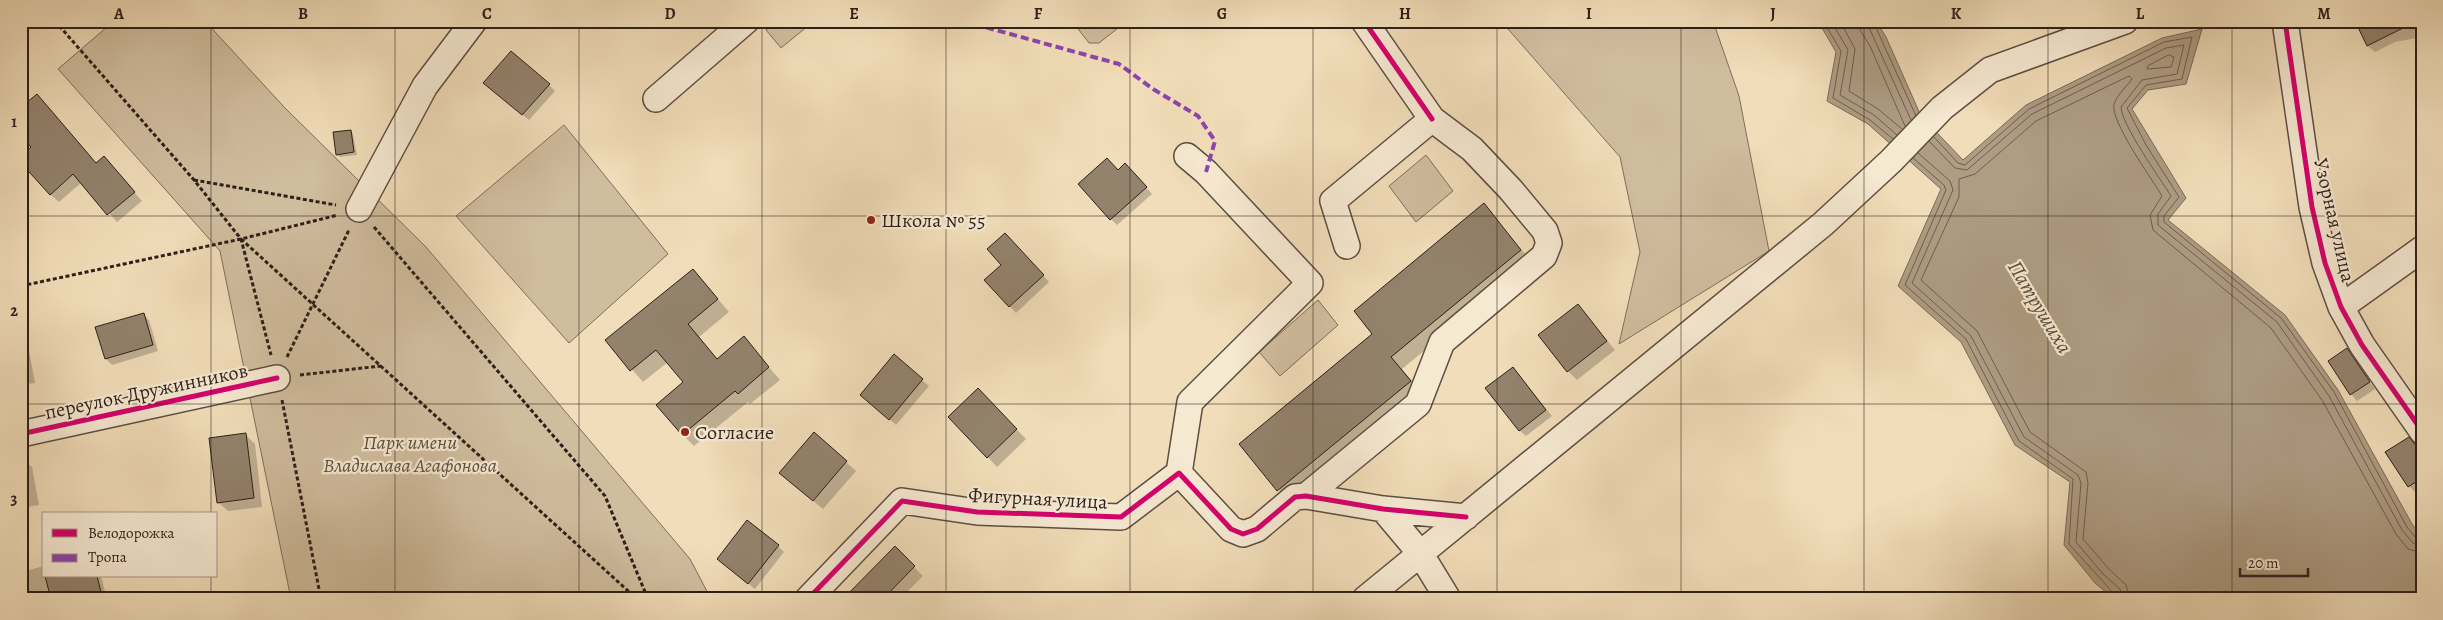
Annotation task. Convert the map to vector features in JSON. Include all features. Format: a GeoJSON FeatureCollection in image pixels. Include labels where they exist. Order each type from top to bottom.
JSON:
{"type":"FeatureCollection","features":[{"type":"Feature","properties":{"kind":"street"},"geometry":{"type":"LineString","coordinates":[[359,209],[425,86],[474,21]]}},
{"type":"Feature","properties":{"kind":"street"},"geometry":{"type":"LineString","coordinates":[[656,100],[746,21]]}},
{"type":"Feature","properties":{"kind":"street"},"geometry":{"type":"LineString","coordinates":[[1306,496],[1418,404],[1442,342],[1544,256],[1549,243],[1545,232],[1504,183],[1472,149],[1432,119],[1364,21]]}},
{"type":"Feature","properties":{"kind":"street"},"geometry":{"type":"LineString","coordinates":[[1365,599],[1823,224],[1890,161],[1942,108],[1990,70],[2126,21]]}},
{"type":"Feature","properties":{"kind":"street","name":"Узорная улица"},"geometry":{"type":"LineString","coordinates":[[2285,21],[2312,207],[2325,263],[2341,307],[2362,345],[2422,432]]}},
{"type":"Feature","properties":{"kind":"street"},"geometry":{"type":"LineString","coordinates":[[1347,246],[1333,201],[1432,119]]}},
{"type":"Feature","properties":{"kind":"street"},"geometry":{"type":"LineString","coordinates":[[1187,156],[1206,172],[1310,283],[1190,402],[1179,473],[1231,528],[1243,534],[1257,529],[1295,496],[1306,496],[1383,509],[1466,517]]}},
{"type":"Feature","properties":{"kind":"street"},"geometry":{"type":"LineString","coordinates":[[2341,307],[2422,249]]}},
{"type":"Feature","properties":{"kind":"street","name":"переулок Дружинников"},"geometry":{"type":"LineString","coordinates":[[21,434],[277,378]]}},
{"type":"Feature","properties":{"kind":"street","name":"Фигурная улица"},"geometry":{"type":"LineString","coordinates":[[808,599],[902,501],[977,512],[1121,517],[1179,473]]}},
{"type":"Feature","properties":{"kind":"street"},"geometry":{"type":"LineString","coordinates":[[1383,509],[1420,553],[1448,599]]}},
{"type":"Feature","properties":{"kind":"path"},"geometry":{"type":"LineString","coordinates":[[54,21],[194,180],[241,239],[638,599]]}},
{"type":"Feature","properties":{"kind":"path"},"geometry":{"type":"LineString","coordinates":[[194,180],[359,209],[605,496],[648,599]]}},
{"type":"Feature","properties":{"kind":"path"},"geometry":{"type":"LineString","coordinates":[[21,286],[241,239],[359,209]]}},
{"type":"Feature","properties":{"kind":"path"},"geometry":{"type":"LineString","coordinates":[[277,378],[359,209]]}},
{"type":"Feature","properties":{"kind":"path"},"geometry":{"type":"LineString","coordinates":[[241,239],[277,378],[321,599]]}},
{"type":"Feature","properties":{"kind":"path"},"geometry":{"type":"LineString","coordinates":[[277,378],[381,366]]}},
{"type":"Feature","properties":{"kind":"green space","name":"Парк имени Владислава Агафонова"},"geometry":{"type":"Polygon","coordinates":[[[114,21],[205,21],[285,108],[426,247],[690,559],[711,599],[291,599],[220,251],[58,69],[114,21]]]}},
{"type":"Feature","properties":{"kind":"green space"},"geometry":{"type":"Polygon","coordinates":[[[776,21],[814,21],[781,48],[766,30],[776,21]]]}},
{"type":"Feature","properties":{"kind":"green space"},"geometry":{"type":"Polygon","coordinates":[[[1072,21],[1127,21],[1099,43],[1089,43],[1072,21]]]}},
{"type":"Feature","properties":{"kind":"green space"},"geometry":{"type":"Polygon","coordinates":[[[1501,21],[1713,21],[1739,96],[1769,251],[1619,344],[1640,252],[1620,157],[1501,21]]]}},
{"type":"Feature","properties":{"kind":"green space"},"geometry":{"type":"Polygon","coordinates":[[[564,125],[668,254],[569,343],[456,216],[564,125]]]}},
{"type":"Feature","properties":{"kind":"green space"},"geometry":{"type":"Polygon","coordinates":[[[1426,155],[1453,191],[1416,222],[1389,186],[1426,155]]]}},
{"type":"Feature","properties":{"kind":"green space"},"geometry":{"type":"Polygon","coordinates":[[[1318,300],[1338,325],[1280,376],[1259,352],[1318,300]]]}},
{"type":"Feature","properties":{"kind":"water","name":"Патрушиха"},"geometry":{"type":"Polygon","coordinates":[[[1818,21],[1876,21],[1886,37],[1921,116],[1963,160],[2026,105],[2162,38],[2202,29],[2186,84],[2148,90],[2132,109],[2186,198],[2168,220],[2285,315],[2338,390],[2412,524],[2422,537],[2422,599],[2114,599],[2095,583],[2064,545],[2070,482],[2015,445],[1961,342],[1898,286],[1941,189],[1868,124],[1827,101],[1836,52],[1818,21]]]}},
{"type":"Feature","properties":{"kind":"building"},"geometry":{"type":"Polygon","coordinates":[[[2355,21],[2417,21],[2367,46],[2355,21]]]}},
{"type":"Feature","properties":{"kind":"building"},"geometry":{"type":"Polygon","coordinates":[[[511,51],[550,84],[522,115],[483,83],[511,51]]]}},
{"type":"Feature","properties":{"kind":"building"},"geometry":{"type":"Polygon","coordinates":[[[37,94],[96,163],[104,156],[135,192],[107,215],[73,174],[50,195],[21,163],[21,155],[31,147],[21,136],[21,107],[37,94]]]}},
{"type":"Feature","properties":{"kind":"building"},"geometry":{"type":"Polygon","coordinates":[[[351,130],[354,152],[336,155],[333,132],[351,130]]]}},
{"type":"Feature","properties":{"kind":"building"},"geometry":{"type":"Polygon","coordinates":[[[1107,158],[1118,170],[1125,163],[1147,187],[1110,220],[1078,184],[1107,158]]]}},
{"type":"Feature","properties":{"kind":"building"},"geometry":{"type":"Polygon","coordinates":[[[1484,203],[1521,250],[1391,357],[1411,381],[1277,491],[1239,444],[1372,334],[1354,311],[1484,203]]]}},
{"type":"Feature","properties":{"kind":"building"},"geometry":{"type":"Polygon","coordinates":[[[1005,233],[1044,275],[1009,307],[984,280],[1001,265],[987,249],[1005,233]]]}},
{"type":"Feature","properties":{"kind":"building"},"geometry":{"type":"Polygon","coordinates":[[[693,269],[718,299],[688,324],[717,359],[744,336],[769,367],[738,394],[735,391],[682,435],[656,405],[683,382],[656,350],[630,371],[605,340],[693,269]]]}},
{"type":"Feature","properties":{"kind":"building"},"geometry":{"type":"Polygon","coordinates":[[[1578,304],[1607,341],[1567,372],[1538,335],[1578,304]]]}},
{"type":"Feature","properties":{"kind":"building"},"geometry":{"type":"Polygon","coordinates":[[[144,313],[153,345],[105,359],[95,327],[144,313]]]}},
{"type":"Feature","properties":{"kind":"building"},"geometry":{"type":"Polygon","coordinates":[[[2347,348],[2370,382],[2350,395],[2328,361],[2347,348]]]}},
{"type":"Feature","properties":{"kind":"building"},"geometry":{"type":"Polygon","coordinates":[[[894,354],[923,379],[889,420],[860,395],[894,354]]]}},
{"type":"Feature","properties":{"kind":"building"},"geometry":{"type":"Polygon","coordinates":[[[1513,367],[1546,410],[1519,431],[1485,388],[1513,367]]]}},
{"type":"Feature","properties":{"kind":"building"},"geometry":{"type":"Polygon","coordinates":[[[978,388],[1017,429],[987,458],[948,417],[978,388]]]}},
{"type":"Feature","properties":{"kind":"building"},"geometry":{"type":"Polygon","coordinates":[[[814,432],[847,461],[813,501],[779,473],[814,432]]]}},
{"type":"Feature","properties":{"kind":"building"},"geometry":{"type":"Polygon","coordinates":[[[246,433],[254,498],[217,503],[209,438],[246,433]]]}},
{"type":"Feature","properties":{"kind":"building"},"geometry":{"type":"Polygon","coordinates":[[[2409,437],[2422,453],[2422,478],[2408,487],[2385,452],[2409,437]]]}},
{"type":"Feature","properties":{"kind":"building"},"geometry":{"type":"Polygon","coordinates":[[[747,520],[779,545],[748,584],[717,559],[747,520]]]}},
{"type":"Feature","properties":{"kind":"building"},"geometry":{"type":"Polygon","coordinates":[[[895,546],[915,566],[883,599],[843,599],[895,546]]]}},
{"type":"Feature","properties":{"kind":"building"},"geometry":{"type":"Polygon","coordinates":[[[46,578],[98,578],[102,596],[92,599],[51,599],[46,578]]]}},
{"type":"Feature","properties":{"kind":"marked path"},"geometry":{"type":"LineString","coordinates":[[963,21],[1119,64],[1153,89],[1198,116],[1215,141],[1206,172]]}},
{"type":"Feature","properties":{"kind":"cycle path"},"geometry":{"type":"LineString","coordinates":[[1364,21],[1432,119]]}},
{"type":"Feature","properties":{"kind":"cycle path"},"geometry":{"type":"LineString","coordinates":[[2285,21],[2312,207],[2325,263],[2341,307],[2362,345],[2422,431]]}},
{"type":"Feature","properties":{"kind":"cycle path"},"geometry":{"type":"LineString","coordinates":[[21,434],[277,378]]}},
{"type":"Feature","properties":{"kind":"cycle path"},"geometry":{"type":"LineString","coordinates":[[808,599],[902,501],[977,512],[1121,517],[1179,473],[1231,529],[1243,534],[1257,529],[1295,497],[1306,496],[1383,509],[1466,517]]}},
{"type":"Feature","properties":{"kind":"place","name":"Школа № 55"},"geometry":{"type":"Point","coordinates":[871,220]}},
{"type":"Feature","properties":{"kind":"place","name":"Согласие"},"geometry":{"type":"Point","coordinates":[685,432]}}]}
